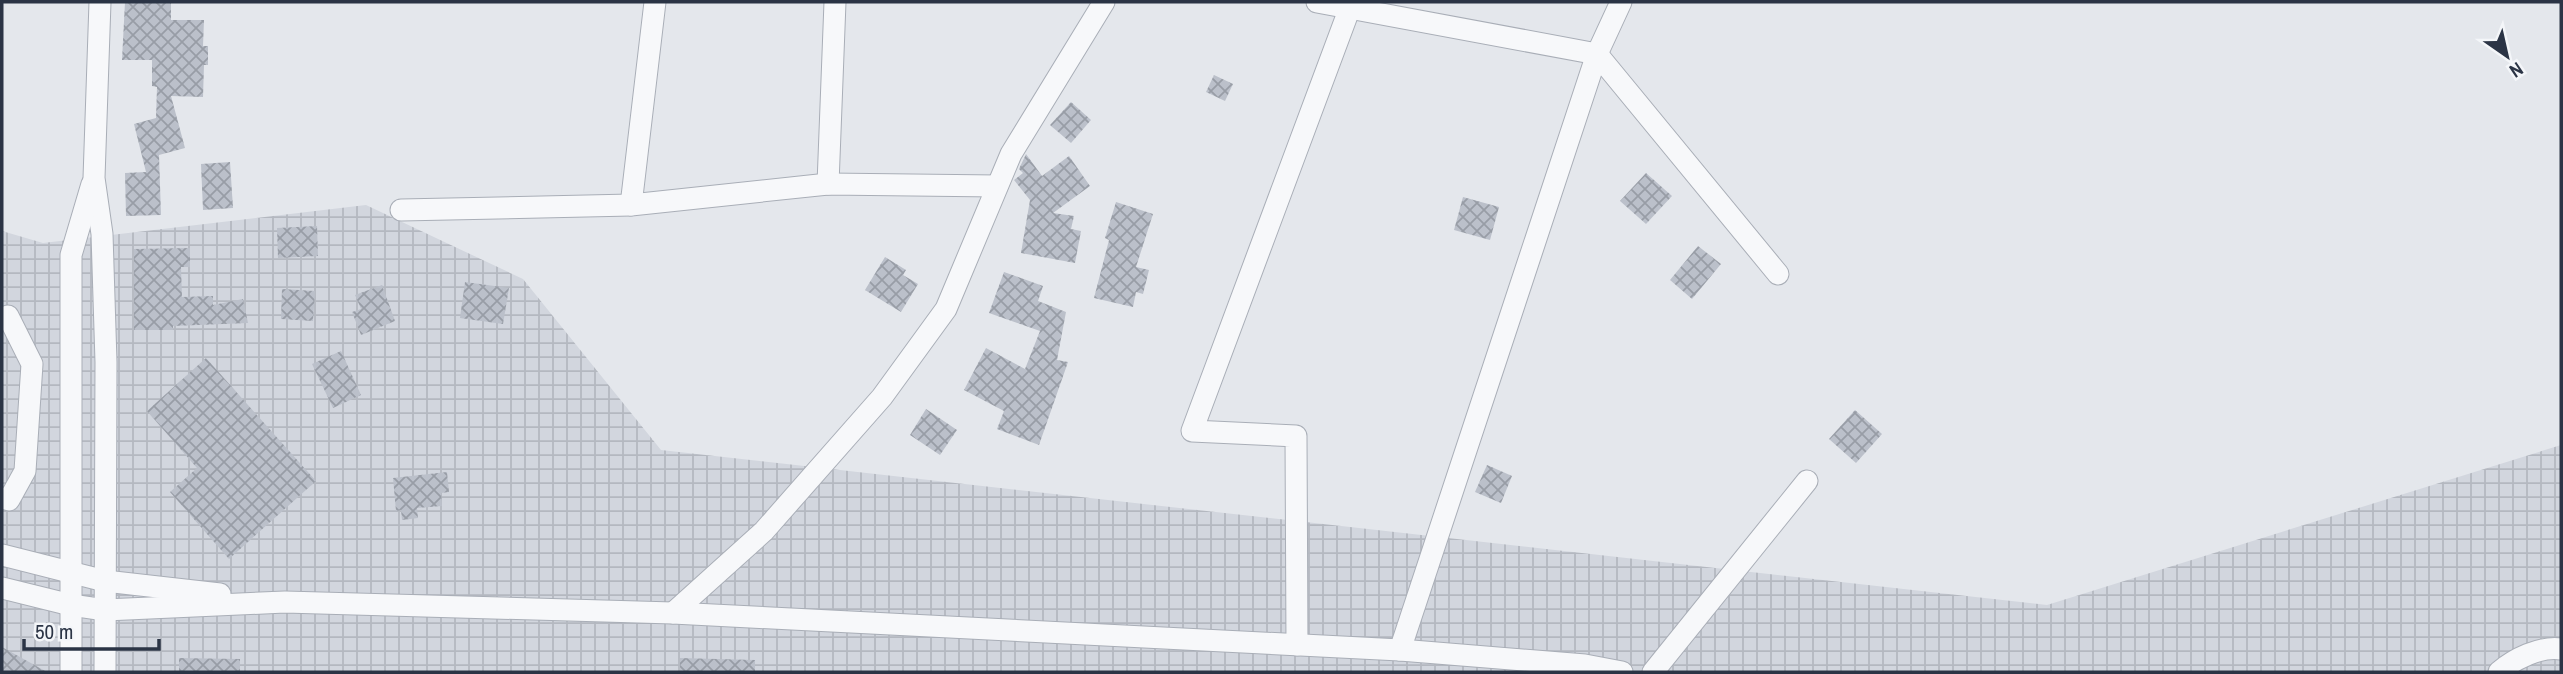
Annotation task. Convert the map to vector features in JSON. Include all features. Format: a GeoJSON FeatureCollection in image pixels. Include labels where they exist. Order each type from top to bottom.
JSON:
{"type":"FeatureCollection","features":[{"type":"Feature","properties":{"kind":"street"},"geometry":{"type":"LineString","coordinates":[[100,2],[94,178],[102,233],[106,362],[104,672]]}},
{"type":"Feature","properties":{"kind":"street"},"geometry":{"type":"LineString","coordinates":[[631,205],[655,2]]}},
{"type":"Feature","properties":{"kind":"street"},"geometry":{"type":"LineString","coordinates":[[828,184],[835,2]]}},
{"type":"Feature","properties":{"kind":"street"},"geometry":{"type":"LineString","coordinates":[[673,613],[764,531],[881,397],[946,309],[1011,153],[1104,2]]}},
{"type":"Feature","properties":{"kind":"street"},"geometry":{"type":"LineString","coordinates":[[1317,2],[1350,5],[1597,54],[1778,274]]}},
{"type":"Feature","properties":{"kind":"street"},"geometry":{"type":"LineString","coordinates":[[1400,650],[1597,54],[1621,2]]}},
{"type":"Feature","properties":{"kind":"street"},"geometry":{"type":"LineString","coordinates":[[1297,645],[1296,436],[1192,431],[1350,5]]}},
{"type":"Feature","properties":{"kind":"street"},"geometry":{"type":"LineString","coordinates":[[71,672],[71,255],[94,178]]}},
{"type":"Feature","properties":{"kind":"street"},"geometry":{"type":"LineString","coordinates":[[401,210],[631,205],[828,184],[997,186]]}},
{"type":"Feature","properties":{"kind":"street"},"geometry":{"type":"LineString","coordinates":[[2,498],[9,500],[25,471],[32,363],[8,316]]}},
{"type":"Feature","properties":{"kind":"street"},"geometry":{"type":"LineString","coordinates":[[1653,672],[1807,481]]}},
{"type":"Feature","properties":{"kind":"street"},"geometry":{"type":"LineString","coordinates":[[2,555],[105,581],[285,602]]}},
{"type":"Feature","properties":{"kind":"street"},"geometry":{"type":"LineString","coordinates":[[2,588],[71,605],[105,610],[285,602],[673,613],[1400,650],[1585,664],[1622,672]]}},
{"type":"Feature","properties":{"kind":"street"},"geometry":{"type":"LineString","coordinates":[[2499,672],[2514,660],[2554,648],[2561,649]]}},
{"type":"Feature","properties":{"kind":"shaded area"},"geometry":{"type":"Polygon","coordinates":[[[366,205],[523,279],[661,450],[2047,605],[2561,445],[2561,672],[2,672],[2,231],[43,243],[366,205]]]}},
{"type":"Feature","properties":{"kind":"building"},"geometry":{"type":"Polygon","coordinates":[[[125,2],[171,2],[171,20],[204,20],[203,46],[208,46],[208,65],[204,65],[203,97],[171,96],[185,148],[159,155],[161,215],[126,216],[125,173],[146,172],[134,124],[156,118],[157,87],[152,86],[152,60],[122,60],[125,2]]]}},
{"type":"Feature","properties":{"kind":"building"},"geometry":{"type":"Polygon","coordinates":[[[1214,75],[1233,84],[1225,101],[1206,92],[1214,75]]]}},
{"type":"Feature","properties":{"kind":"building"},"geometry":{"type":"Polygon","coordinates":[[[1071,102],[1091,120],[1071,143],[1050,125],[1071,102]]]}},
{"type":"Feature","properties":{"kind":"building"},"geometry":{"type":"Polygon","coordinates":[[[1026,154],[1042,176],[1069,156],[1090,186],[1053,213],[1074,216],[1071,229],[1081,231],[1075,263],[1021,253],[1030,200],[1014,180],[1023,173],[1019,169],[1026,154]]]}},
{"type":"Feature","properties":{"kind":"building"},"geometry":{"type":"Polygon","coordinates":[[[230,162],[233,208],[203,210],[201,164],[230,162]]]}},
{"type":"Feature","properties":{"kind":"building"},"geometry":{"type":"Polygon","coordinates":[[[1646,173],[1672,196],[1646,224],[1620,201],[1646,173]]]}},
{"type":"Feature","properties":{"kind":"building"},"geometry":{"type":"Polygon","coordinates":[[[1463,197],[1499,207],[1490,240],[1454,230],[1463,197]]]}},
{"type":"Feature","properties":{"kind":"building"},"geometry":{"type":"Polygon","coordinates":[[[1116,202],[1153,214],[1136,267],[1149,270],[1143,294],[1136,292],[1133,307],[1094,298],[1109,240],[1105,238],[1116,202]]]}},
{"type":"Feature","properties":{"kind":"building"},"geometry":{"type":"Polygon","coordinates":[[[317,226],[318,256],[278,258],[277,228],[317,226]]]}},
{"type":"Feature","properties":{"kind":"building"},"geometry":{"type":"Polygon","coordinates":[[[1698,246],[1721,264],[1692,299],[1670,280],[1698,246]]]}},
{"type":"Feature","properties":{"kind":"building"},"geometry":{"type":"Polygon","coordinates":[[[190,248],[190,267],[181,267],[182,297],[213,296],[213,305],[243,299],[248,323],[173,326],[173,330],[134,330],[134,249],[190,248]]]}},
{"type":"Feature","properties":{"kind":"building"},"geometry":{"type":"Polygon","coordinates":[[[885,257],[906,270],[903,275],[918,284],[901,312],[865,290],[885,257]]]}},
{"type":"Feature","properties":{"kind":"building"},"geometry":{"type":"Polygon","coordinates":[[[1004,272],[1043,286],[1038,301],[1066,312],[1057,360],[1068,362],[1039,445],[997,429],[1004,411],[964,390],[986,348],[1025,369],[1040,331],[989,313],[1004,272]]]}},
{"type":"Feature","properties":{"kind":"building"},"geometry":{"type":"Polygon","coordinates":[[[465,282],[509,288],[503,324],[460,318],[465,282]]]}},
{"type":"Feature","properties":{"kind":"building"},"geometry":{"type":"Polygon","coordinates":[[[382,285],[395,321],[361,335],[352,312],[361,309],[355,295],[382,285]]]}},
{"type":"Feature","properties":{"kind":"building"},"geometry":{"type":"Polygon","coordinates":[[[282,289],[315,291],[313,321],[281,319],[282,289]]]}},
{"type":"Feature","properties":{"kind":"building"},"geometry":{"type":"Polygon","coordinates":[[[341,351],[361,395],[333,408],[312,364],[341,351]]]}},
{"type":"Feature","properties":{"kind":"building"},"geometry":{"type":"Polygon","coordinates":[[[206,358],[316,481],[229,559],[170,492],[197,468],[147,411],[206,358]]]}},
{"type":"Feature","properties":{"kind":"building"},"geometry":{"type":"Polygon","coordinates":[[[926,409],[957,430],[940,455],[910,435],[926,409]]]}},
{"type":"Feature","properties":{"kind":"building"},"geometry":{"type":"Polygon","coordinates":[[[1855,410],[1882,434],[1856,463],[1829,439],[1855,410]]]}},
{"type":"Feature","properties":{"kind":"building"},"geometry":{"type":"Polygon","coordinates":[[[1487,465],[1512,476],[1501,503],[1475,492],[1487,465]]]}},
{"type":"Feature","properties":{"kind":"building"},"geometry":{"type":"Polygon","coordinates":[[[447,472],[449,492],[441,493],[442,506],[417,508],[418,518],[402,520],[401,510],[396,511],[393,478],[447,472]]]}},
{"type":"Feature","properties":{"kind":"building"},"geometry":{"type":"Polygon","coordinates":[[[2,647],[47,672],[2,672],[2,647]]]}},
{"type":"Feature","properties":{"kind":"building"},"geometry":{"type":"Polygon","coordinates":[[[179,658],[240,659],[240,672],[179,672],[179,658]]]}},
{"type":"Feature","properties":{"kind":"building"},"geometry":{"type":"Polygon","coordinates":[[[680,658],[755,660],[755,672],[680,672],[680,658]]]}}]}
